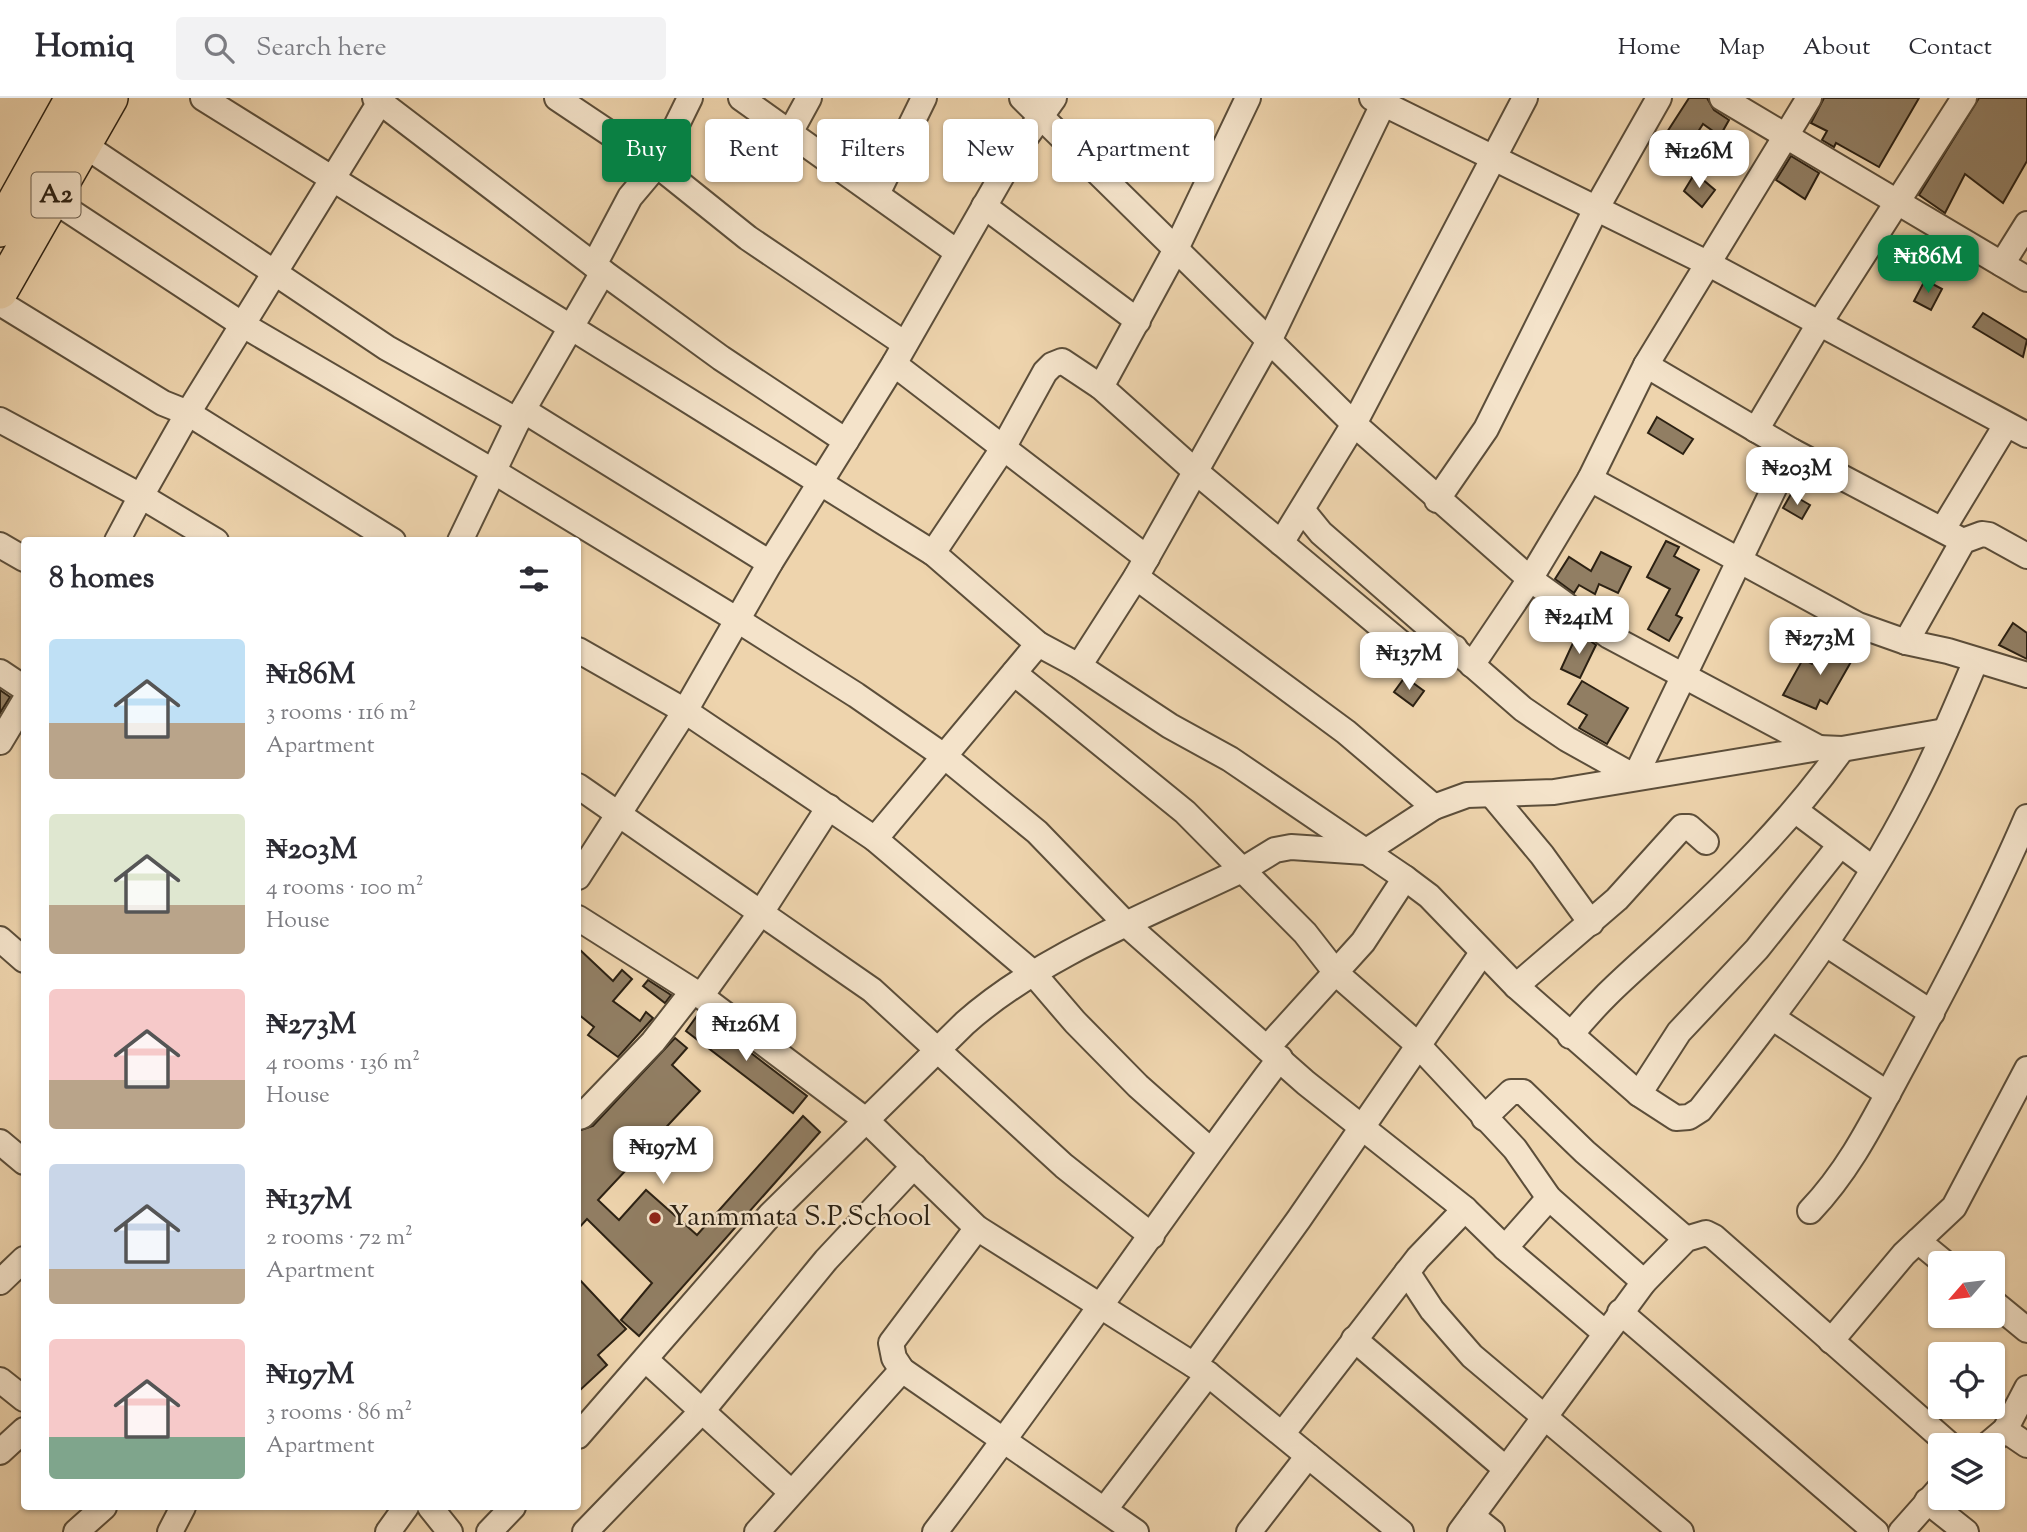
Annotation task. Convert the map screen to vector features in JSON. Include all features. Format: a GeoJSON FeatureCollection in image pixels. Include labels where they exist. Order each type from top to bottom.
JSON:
{"type":"FeatureCollection","features":[{"type":"Feature","properties":{"kind":"highway","name":"A2"},"geometry":{"type":"LineString","coordinates":[[5,205],[73,98]]}},
{"type":"Feature","properties":{"kind":"highway","name":"A2"},"geometry":{"type":"LineString","coordinates":[[0,291],[110,98]]}},
{"type":"Feature","properties":{"kind":"street"},"geometry":{"type":"LineString","coordinates":[[203,98],[933,553],[1038,644],[1079,666],[1170,726],[1279,791],[1405,878],[1429,896],[1482,953],[1570,1037],[1639,1094],[1676,1118],[1689,1116],[1700,1110],[1773,1018],[1826,944],[1914,797],[1976,660]]}},
{"type":"Feature","properties":{"kind":"street"},"geometry":{"type":"LineString","coordinates":[[557,98],[602,128]]}},
{"type":"Feature","properties":{"kind":"street"},"geometry":{"type":"LineString","coordinates":[[680,119],[690,98]]}},
{"type":"Feature","properties":{"kind":"street"},"geometry":{"type":"LineString","coordinates":[[741,98],[773,119]]}},
{"type":"Feature","properties":{"kind":"street"},"geometry":{"type":"LineString","coordinates":[[798,119],[809,98]]}},
{"type":"Feature","properties":{"kind":"street"},"geometry":{"type":"LineString","coordinates":[[877,194],[924,98]]}},
{"type":"Feature","properties":{"kind":"street"},"geometry":{"type":"LineString","coordinates":[[1022,98],[1048,107],[1175,251],[1354,424],[1437,500],[1530,579],[1609,636],[1830,748]]}},
{"type":"Feature","properties":{"kind":"street"},"geometry":{"type":"LineString","coordinates":[[1101,387],[1175,251],[1248,98]]}},
{"type":"Feature","properties":{"kind":"street"},"geometry":{"type":"LineString","coordinates":[[1281,542],[1303,511],[1354,424],[1525,98]]}},
{"type":"Feature","properties":{"kind":"street"},"geometry":{"type":"LineString","coordinates":[[1437,500],[1486,429],[1596,209],[1659,98]]}},
{"type":"Feature","properties":{"kind":"street"},"geometry":{"type":"LineString","coordinates":[[1722,98],[1900,201],[2027,279]]}},
{"type":"Feature","properties":{"kind":"street"},"geometry":{"type":"LineString","coordinates":[[933,553],[1002,450],[1052,365],[1062,361],[1071,364],[1101,387],[1195,471],[1421,660],[1432,662],[1463,656],[1530,579],[1590,479],[1646,366],[1809,98]]}},
{"type":"Feature","properties":{"kind":"street"},"geometry":{"type":"LineString","coordinates":[[1756,430],[1819,324],[1964,98]]}},
{"type":"Feature","properties":{"kind":"street"},"geometry":{"type":"LineString","coordinates":[[1079,666],[1141,568],[1269,341],[1381,100],[1492,159],[1707,263],[2020,427],[1953,535],[1906,642]]}},
{"type":"Feature","properties":{"kind":"street"},"geometry":{"type":"LineString","coordinates":[[119,537],[188,413],[332,179],[385,102],[599,269],[721,358],[846,441]]}},
{"type":"Feature","properties":{"kind":"street"},"geometry":{"type":"LineString","coordinates":[[581,872],[685,711],[736,619],[899,354],[1016,151],[1048,107]]}},
{"type":"Feature","properties":{"kind":"street"},"geometry":{"type":"LineString","coordinates":[[803,140],[957,252]]}},
{"type":"Feature","properties":{"kind":"street"},"geometry":{"type":"LineString","coordinates":[[84,145],[387,348],[521,416],[770,562]]}},
{"type":"Feature","properties":{"kind":"street"},"geometry":{"type":"LineString","coordinates":[[462,537],[521,416],[571,328],[631,197],[643,182]]}},
{"type":"Feature","properties":{"kind":"street"},"geometry":{"type":"LineString","coordinates":[[678,182],[899,354],[1002,450],[1141,568],[1346,732],[1434,807]]}},
{"type":"Feature","properties":{"kind":"street"},"geometry":{"type":"LineString","coordinates":[[53,200],[243,326],[494,471],[736,619],[856,695],[944,756],[1037,832],[1127,926],[1306,1083],[1465,1209],[1505,1248],[1604,1332]]}},
{"type":"Feature","properties":{"kind":"street"},"geometry":{"type":"LineString","coordinates":[[984,206],[1138,321]]}},
{"type":"Feature","properties":{"kind":"street"},"geometry":{"type":"LineString","coordinates":[[2002,264],[2027,224]]}},
{"type":"Feature","properties":{"kind":"street"},"geometry":{"type":"LineString","coordinates":[[0,303],[163,403],[188,413],[387,537]]}},
{"type":"Feature","properties":{"kind":"street"},"geometry":{"type":"LineString","coordinates":[[1646,366],[1793,451],[1953,535],[1989,535],[2027,556]]}},
{"type":"Feature","properties":{"kind":"street"},"geometry":{"type":"LineString","coordinates":[[0,420],[141,496],[209,537]]}},
{"type":"Feature","properties":{"kind":"street"},"geometry":{"type":"LineString","coordinates":[[1635,777],[1793,451]]}},
{"type":"Feature","properties":{"kind":"street"},"geometry":{"type":"LineString","coordinates":[[1590,479],[1858,625],[1906,642],[2027,675]]}},
{"type":"Feature","properties":{"kind":"street"},"geometry":{"type":"LineString","coordinates":[[1303,511],[1321,533],[1523,709],[1567,740],[1635,777]]}},
{"type":"Feature","properties":{"kind":"street"},"geometry":{"type":"LineString","coordinates":[[0,545],[21,557]]}},
{"type":"Feature","properties":{"kind":"street"},"geometry":{"type":"LineString","coordinates":[[875,839],[1038,644]]}},
{"type":"Feature","properties":{"kind":"street"},"geometry":{"type":"LineString","coordinates":[[581,652],[685,711],[875,839],[1033,973],[1075,1022],[1138,1086],[1210,1150]]}},
{"type":"Feature","properties":{"kind":"street"},"geometry":{"type":"LineString","coordinates":[[0,672],[21,686]]}},
{"type":"Feature","properties":{"kind":"street"},"geometry":{"type":"LineString","coordinates":[[1014,673],[1185,812],[1244,869],[1305,933],[1337,974],[1417,1044],[1515,1149],[1549,1198],[1644,1282]]}},
{"type":"Feature","properties":{"kind":"street"},"geometry":{"type":"LineString","coordinates":[[0,742],[21,707]]}},
{"type":"Feature","properties":{"kind":"street"},"geometry":{"type":"LineString","coordinates":[[581,1433],[770,1215],[986,1005],[1033,973],[1244,869],[1275,850],[1291,848],[1365,852],[1434,807],[1467,795],[1554,792],[1635,777],[1945,731]]}},
{"type":"Feature","properties":{"kind":"street"},"geometry":{"type":"LineString","coordinates":[[1570,1037],[1599,1000],[1717,892],[1796,811],[1830,748]]}},
{"type":"Feature","properties":{"kind":"street"},"geometry":{"type":"LineString","coordinates":[[581,788],[762,911],[872,990],[1057,1160],[1152,1236]]}},
{"type":"Feature","properties":{"kind":"street"},"geometry":{"type":"LineString","coordinates":[[1492,795],[1542,855],[1591,923]]}},
{"type":"Feature","properties":{"kind":"street"},"geometry":{"type":"LineString","coordinates":[[581,1116],[697,994],[762,911],[829,807]]}},
{"type":"Feature","properties":{"kind":"street"},"geometry":{"type":"LineString","coordinates":[[1796,811],[1872,868]]}},
{"type":"Feature","properties":{"kind":"street"},"geometry":{"type":"LineString","coordinates":[[1811,1211],[1836,1184],[1854,1158],[1932,1013],[2027,817]]}},
{"type":"Feature","properties":{"kind":"street"},"geometry":{"type":"LineString","coordinates":[[1516,986],[1591,923],[1682,827],[1689,827],[1706,842]]}},
{"type":"Feature","properties":{"kind":"street"},"geometry":{"type":"LineString","coordinates":[[1639,1094],[1679,1032],[1758,949],[1840,845]]}},
{"type":"Feature","properties":{"kind":"street"},"geometry":{"type":"LineString","coordinates":[[938,1531],[1102,1308],[1274,1053],[1363,942],[1405,878]]}},
{"type":"Feature","properties":{"kind":"street"},"geometry":{"type":"LineString","coordinates":[[581,920],[697,994],[867,1121],[977,1228],[1200,1370],[1283,1433],[1401,1532]]}},
{"type":"Feature","properties":{"kind":"street"},"geometry":{"type":"LineString","coordinates":[[0,939],[21,957]]}},
{"type":"Feature","properties":{"kind":"street"},"geometry":{"type":"LineString","coordinates":[[1826,944],[1932,1013]]}},
{"type":"Feature","properties":{"kind":"street"},"geometry":{"type":"LineString","coordinates":[[1105,1508],[1200,1370],[1361,1124],[1482,953]]}},
{"type":"Feature","properties":{"kind":"street"},"geometry":{"type":"LineString","coordinates":[[1773,1018],[1888,1094]]}},
{"type":"Feature","properties":{"kind":"street"},"geometry":{"type":"LineString","coordinates":[[1831,1341],[1918,1241],[1954,1207],[2027,1069]]}},
{"type":"Feature","properties":{"kind":"street"},"geometry":{"type":"LineString","coordinates":[[1484,1118],[1511,1092],[1523,1092],[1606,1171],[1686,1239]]}},
{"type":"Feature","properties":{"kind":"street"},"geometry":{"type":"LineString","coordinates":[[0,1142],[21,1160]]}},
{"type":"Feature","properties":{"kind":"street"},"geometry":{"type":"LineString","coordinates":[[585,1532],[703,1410],[826,1260],[914,1166]]}},
{"type":"Feature","properties":{"kind":"street"},"geometry":{"type":"LineString","coordinates":[[1505,1248],[1549,1198]]}},
{"type":"Feature","properties":{"kind":"street"},"geometry":{"type":"LineString","coordinates":[[1283,1433],[1407,1272],[1465,1209]]}},
{"type":"Feature","properties":{"kind":"street"},"geometry":{"type":"LineString","coordinates":[[977,1228],[891,1343],[894,1358],[902,1370],[1005,1438],[1136,1532]]}},
{"type":"Feature","properties":{"kind":"street"},"geometry":{"type":"LineString","coordinates":[[1492,1532],[1466,1524],[1546,1418],[1604,1332],[1644,1282],[1686,1239],[1706,1233],[1714,1237],[1936,1433]]}},
{"type":"Feature","properties":{"kind":"street"},"geometry":{"type":"LineString","coordinates":[[1918,1241],[1930,1251]]}},
{"type":"Feature","properties":{"kind":"street"},"geometry":{"type":"LineString","coordinates":[[0,1282],[21,1262]]}},
{"type":"Feature","properties":{"kind":"street"},"geometry":{"type":"LineString","coordinates":[[1407,1272],[1432,1310],[1465,1349],[1681,1532]]}},
{"type":"Feature","properties":{"kind":"street"},"geometry":{"type":"LineString","coordinates":[[1620,1312],[1876,1532]]}},
{"type":"Feature","properties":{"kind":"street"},"geometry":{"type":"LineString","coordinates":[[2006,1313],[2027,1330]]}},
{"type":"Feature","properties":{"kind":"street"},"geometry":{"type":"LineString","coordinates":[[1354,1339],[1506,1469]]}},
{"type":"Feature","properties":{"kind":"street"},"geometry":{"type":"LineString","coordinates":[[646,1360],[791,1492]]}},
{"type":"Feature","properties":{"kind":"street"},"geometry":{"type":"LineString","coordinates":[[757,1532],[902,1370]]}},
{"type":"Feature","properties":{"kind":"street"},"geometry":{"type":"LineString","coordinates":[[0,1380],[21,1397]]}},
{"type":"Feature","properties":{"kind":"street"},"geometry":{"type":"LineString","coordinates":[[1998,1433],[2027,1388]]}},
{"type":"Feature","properties":{"kind":"street"},"geometry":{"type":"LineString","coordinates":[[0,1452],[21,1433]]}},
{"type":"Feature","properties":{"kind":"street"},"geometry":{"type":"LineString","coordinates":[[2005,1440],[2027,1445]]}},
{"type":"Feature","properties":{"kind":"street"},"geometry":{"type":"LineString","coordinates":[[1249,1532],[1308,1456]]}},
{"type":"Feature","properties":{"kind":"street"},"geometry":{"type":"LineString","coordinates":[[1900,1532],[1928,1501]]}},
{"type":"Feature","properties":{"kind":"street"},"geometry":{"type":"LineString","coordinates":[[76,1532],[101,1510]]}},
{"type":"Feature","properties":{"kind":"street"},"geometry":{"type":"LineString","coordinates":[[170,1532],[180,1510]]}},
{"type":"Feature","properties":{"kind":"street"},"geometry":{"type":"LineString","coordinates":[[388,1532],[404,1510]]}},
{"type":"Feature","properties":{"kind":"street"},"geometry":{"type":"LineString","coordinates":[[432,1510],[450,1532]]}},
{"type":"Feature","properties":{"kind":"street"},"geometry":{"type":"LineString","coordinates":[[489,1532],[510,1510]]}},
{"type":"Feature","properties":{"kind":"street"},"geometry":{"type":"LineString","coordinates":[[1947,1510],[1966,1532]]}},
{"type":"Feature","properties":{"kind":"building"},"geometry":{"type":"Polygon","coordinates":[[[1689,98],[1707,98],[1714,110],[1729,120],[1720,136],[1703,124],[1682,157],[1660,143],[1689,98]]]}},
{"type":"Feature","properties":{"kind":"building"},"geometry":{"type":"Polygon","coordinates":[[[1824,98],[1919,98],[1879,167],[1836,143],[1834,147],[1822,140],[1827,131],[1811,123],[1824,98]]]}},
{"type":"Feature","properties":{"kind":"building"},"geometry":{"type":"Polygon","coordinates":[[[1979,98],[2027,98],[2027,161],[2003,203],[1965,174],[1945,213],[1919,195],[1979,98]]]}},
{"type":"Feature","properties":{"kind":"building"},"geometry":{"type":"Polygon","coordinates":[[[1791,156],[1819,173],[1805,199],[1776,180],[1791,156]]]}},
{"type":"Feature","properties":{"kind":"building"},"geometry":{"type":"Polygon","coordinates":[[[1695,173],[1715,190],[1702,207],[1684,191],[1695,173]]]}},
{"type":"Feature","properties":{"kind":"building"},"geometry":{"type":"Polygon","coordinates":[[[1925,280],[1942,289],[1931,310],[1914,301],[1925,280]]]}},
{"type":"Feature","properties":{"kind":"building"},"geometry":{"type":"Polygon","coordinates":[[[1983,313],[2027,340],[2023,357],[1973,327],[1983,313]]]}},
{"type":"Feature","properties":{"kind":"building"},"geometry":{"type":"Polygon","coordinates":[[[1657,417],[1693,439],[1683,454],[1648,433],[1657,417]]]}},
{"type":"Feature","properties":{"kind":"building"},"geometry":{"type":"Polygon","coordinates":[[[1791,494],[1810,505],[1802,519],[1783,508],[1791,494]]]}},
{"type":"Feature","properties":{"kind":"building"},"geometry":{"type":"Polygon","coordinates":[[[1666,541],[1679,547],[1674,556],[1699,570],[1676,615],[1682,618],[1669,641],[1648,629],[1670,589],[1647,577],[1666,541]]]}},
{"type":"Feature","properties":{"kind":"building"},"geometry":{"type":"Polygon","coordinates":[[[1601,552],[1631,567],[1618,593],[1599,584],[1595,594],[1579,585],[1574,593],[1555,579],[1569,557],[1591,571],[1601,552]]]}},
{"type":"Feature","properties":{"kind":"building"},"geometry":{"type":"Polygon","coordinates":[[[2013,623],[2027,633],[2027,659],[1999,645],[2013,623]]]}},
{"type":"Feature","properties":{"kind":"building"},"geometry":{"type":"Polygon","coordinates":[[[1578,632],[1596,645],[1580,678],[1561,669],[1578,632]]]}},
{"type":"Feature","properties":{"kind":"building"},"geometry":{"type":"Polygon","coordinates":[[[1840,643],[1856,653],[1827,704],[1820,700],[1816,709],[1783,695],[1803,659],[1812,664],[1821,649],[1832,656],[1840,643]]]}},
{"type":"Feature","properties":{"kind":"building"},"geometry":{"type":"Polygon","coordinates":[[[1405,677],[1424,691],[1413,706],[1394,692],[1405,677]]]}},
{"type":"Feature","properties":{"kind":"building"},"geometry":{"type":"Polygon","coordinates":[[[1582,681],[1628,708],[1607,744],[1579,728],[1587,715],[1568,704],[1582,681]]]}},
{"type":"Feature","properties":{"kind":"building"},"geometry":{"type":"Polygon","coordinates":[[[0,690],[10,697],[0,713],[0,690]]]}},
{"type":"Feature","properties":{"kind":"building"},"geometry":{"type":"Polygon","coordinates":[[[581,951],[613,981],[622,970],[632,979],[613,1001],[640,1021],[646,1012],[653,1018],[618,1057],[588,1035],[594,1027],[581,1016],[581,951]]]}},
{"type":"Feature","properties":{"kind":"building"},"geometry":{"type":"Polygon","coordinates":[[[648,980],[671,995],[665,1003],[643,986],[648,980]]]}},
{"type":"Feature","properties":{"kind":"building"},"geometry":{"type":"Polygon","coordinates":[[[699,1013],[807,1096],[793,1113],[686,1031],[699,1013]]]}},
{"type":"Feature","properties":{"kind":"building"},"geometry":{"type":"Polygon","coordinates":[[[675,1038],[687,1048],[672,1065],[700,1091],[598,1200],[619,1220],[646,1190],[697,1235],[803,1116],[820,1132],[639,1336],[621,1320],[652,1283],[587,1219],[581,1226],[581,1130],[593,1126],[675,1038]]]}},
{"type":"Feature","properties":{"kind":"building"},"geometry":{"type":"Polygon","coordinates":[[[581,1281],[626,1329],[598,1355],[607,1365],[581,1389],[581,1281]]]}},
{"type":"Feature","properties":{"kind":"place","name":"Yanmmata S.P.School"},"geometry":{"type":"Point","coordinates":[655,1218]}}]}
